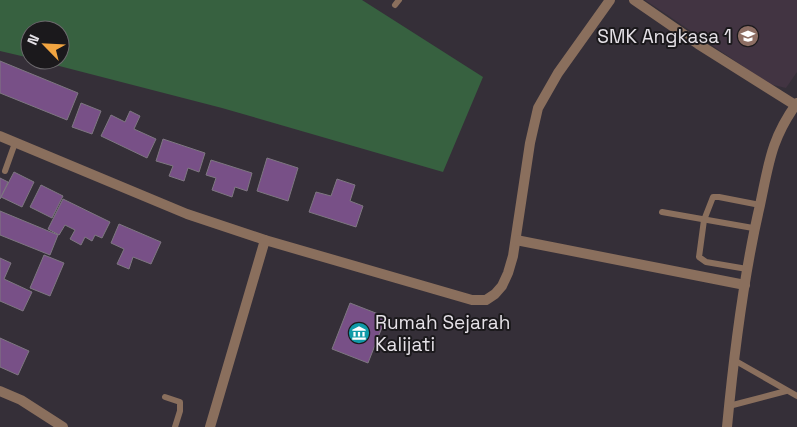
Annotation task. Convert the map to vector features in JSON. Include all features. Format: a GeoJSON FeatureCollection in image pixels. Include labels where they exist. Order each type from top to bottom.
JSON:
{"type":"FeatureCollection","features":[{"type":"Feature","properties":{"kind":"street"},"geometry":{"type":"LineString","coordinates":[[0,136],[187,214],[265,240],[472,300],[486,300],[502,286],[511,264],[538,108],[558,73],[610,0]]}},
{"type":"Feature","properties":{"kind":"street"},"geometry":{"type":"LineString","coordinates":[[634,0],[698,44],[796,104],[775,140],[753,228],[734,360],[727,427]]}},
{"type":"Feature","properties":{"kind":"street"},"geometry":{"type":"LineString","coordinates":[[210,427],[265,240]]}},
{"type":"Feature","properties":{"kind":"street"},"geometry":{"type":"LineString","coordinates":[[516,240],[745,285]]}},
{"type":"Feature","properties":{"kind":"street"},"geometry":{"type":"LineString","coordinates":[[0,391],[21,400],[63,427]]}},
{"type":"Feature","properties":{"kind":"lane"},"geometry":{"type":"LineString","coordinates":[[5,171],[15,143]]}},
{"type":"Feature","properties":{"kind":"lane"},"geometry":{"type":"LineString","coordinates":[[747,269],[706,262],[699,257],[704,220],[713,197],[760,205]]}},
{"type":"Feature","properties":{"kind":"lane"},"geometry":{"type":"LineString","coordinates":[[662,212],[753,228]]}},
{"type":"Feature","properties":{"kind":"lane"},"geometry":{"type":"LineString","coordinates":[[734,360],[797,396]]}},
{"type":"Feature","properties":{"kind":"lane"},"geometry":{"type":"LineString","coordinates":[[729,406],[786,391]]}},
{"type":"Feature","properties":{"kind":"lane"},"geometry":{"type":"LineString","coordinates":[[165,396],[180,402],[180,411],[175,427]]}},
{"type":"Feature","properties":{"kind":"shaded area","name":"SMK Angkasa 1"},"geometry":{"type":"Polygon","coordinates":[[[645,0],[797,0],[797,72],[786,88],[769,84],[645,0]]]}},
{"type":"Feature","properties":{"kind":"green space"},"geometry":{"type":"Polygon","coordinates":[[[0,0],[362,0],[483,77],[443,172],[222,108],[70,69],[70,20],[20,20],[20,56],[0,51],[0,0]]]}},
{"type":"Feature","properties":{"kind":"building"},"geometry":{"type":"Polygon","coordinates":[[[0,61],[78,93],[67,120],[0,93],[0,61]]]}},
{"type":"Feature","properties":{"kind":"building"},"geometry":{"type":"Polygon","coordinates":[[[81,103],[101,111],[92,134],[72,127],[81,103]]]}},
{"type":"Feature","properties":{"kind":"building"},"geometry":{"type":"Polygon","coordinates":[[[130,111],[140,116],[134,129],[156,139],[147,158],[101,136],[111,115],[125,122],[130,111]]]}},
{"type":"Feature","properties":{"kind":"building"},"geometry":{"type":"Polygon","coordinates":[[[163,139],[205,153],[199,172],[188,168],[184,181],[169,176],[173,166],[156,161],[163,139]]]}},
{"type":"Feature","properties":{"kind":"building"},"geometry":{"type":"Polygon","coordinates":[[[267,158],[298,168],[288,201],[257,191],[267,158]]]}},
{"type":"Feature","properties":{"kind":"building"},"geometry":{"type":"Polygon","coordinates":[[[211,160],[252,173],[247,191],[235,187],[232,197],[212,190],[216,178],[206,175],[211,160]]]}},
{"type":"Feature","properties":{"kind":"building"},"geometry":{"type":"Polygon","coordinates":[[[14,172],[34,182],[22,207],[1,197],[14,172]]]}},
{"type":"Feature","properties":{"kind":"building"},"geometry":{"type":"Polygon","coordinates":[[[0,178],[8,182],[0,199],[0,178]]]}},
{"type":"Feature","properties":{"kind":"building"},"geometry":{"type":"Polygon","coordinates":[[[337,179],[355,185],[350,201],[363,206],[356,227],[309,212],[316,192],[331,196],[337,179]]]}},
{"type":"Feature","properties":{"kind":"building"},"geometry":{"type":"Polygon","coordinates":[[[41,185],[63,196],[52,218],[30,207],[41,185]]]}},
{"type":"Feature","properties":{"kind":"building"},"geometry":{"type":"Polygon","coordinates":[[[63,199],[110,222],[102,238],[95,235],[92,241],[85,237],[81,245],[70,239],[75,230],[65,225],[59,235],[48,229],[63,199]]]}},
{"type":"Feature","properties":{"kind":"building"},"geometry":{"type":"Polygon","coordinates":[[[0,211],[58,235],[50,255],[0,235],[0,211]]]}},
{"type":"Feature","properties":{"kind":"building"},"geometry":{"type":"Polygon","coordinates":[[[119,224],[161,242],[151,264],[133,257],[129,269],[117,264],[124,249],[111,243],[119,224]]]}},
{"type":"Feature","properties":{"kind":"building"},"geometry":{"type":"Polygon","coordinates":[[[44,255],[64,263],[50,296],[30,288],[44,255]]]}},
{"type":"Feature","properties":{"kind":"building"},"geometry":{"type":"Polygon","coordinates":[[[0,258],[11,263],[4,279],[32,292],[23,311],[0,301],[0,258]]]}},
{"type":"Feature","properties":{"kind":"building","name":"Rumah Sejarah Kalijati"},"geometry":{"type":"Polygon","coordinates":[[[350,303],[386,317],[368,363],[332,349],[350,303]]]}},
{"type":"Feature","properties":{"kind":"building"},"geometry":{"type":"Polygon","coordinates":[[[0,338],[29,351],[18,375],[0,367],[0,338]]]}},
{"type":"Feature","properties":{"kind":"place","name":"SMK Angkasa 1"},"geometry":{"type":"Point","coordinates":[748,36]}},
{"type":"Feature","properties":{"kind":"place","name":"Rumah Sejarah Kalijati"},"geometry":{"type":"Point","coordinates":[359,333]}}]}
